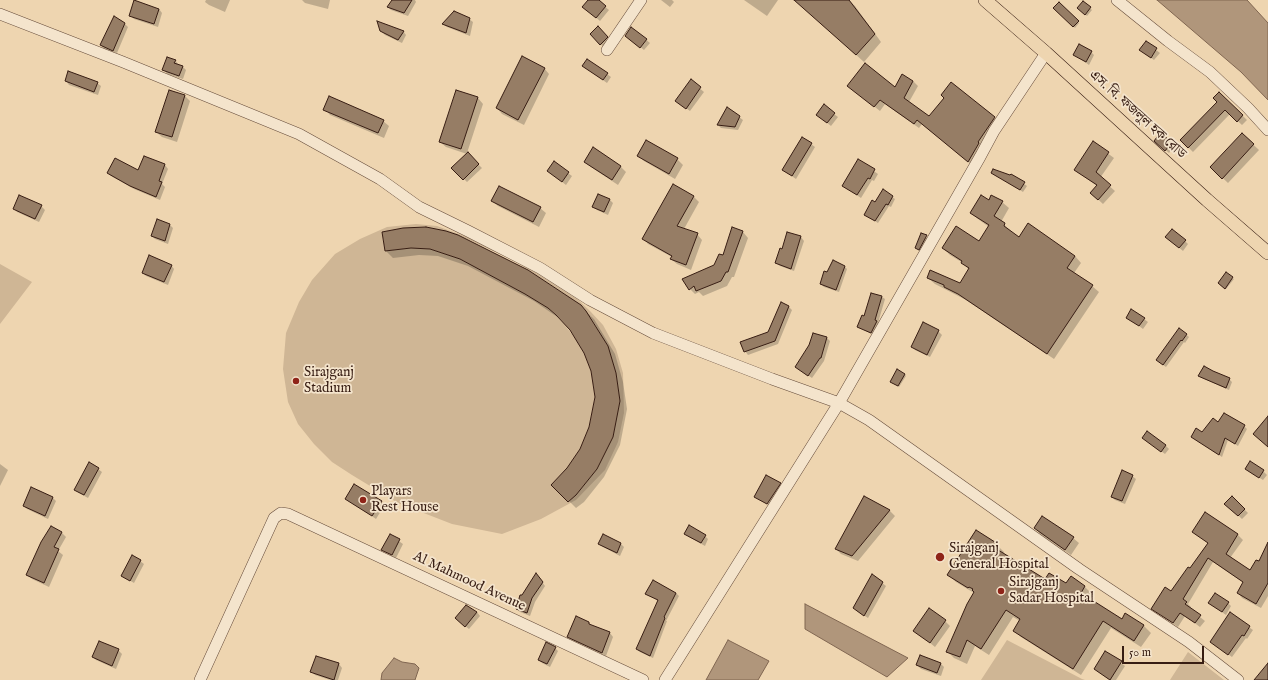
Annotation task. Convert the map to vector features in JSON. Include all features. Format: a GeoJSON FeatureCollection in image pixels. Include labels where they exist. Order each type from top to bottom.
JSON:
{"type":"FeatureCollection","features":[{"type":"Feature","properties":{"kind":"main road","name":"এস. বি. ফজলুল হক রোড"},"geometry":{"type":"LineString","coordinates":[[985,0],[1268,253]]}},
{"type":"Feature","properties":{"kind":"street"},"geometry":{"type":"LineString","coordinates":[[608,50],[641,0]]}},
{"type":"Feature","properties":{"kind":"street"},"geometry":{"type":"LineString","coordinates":[[1117,0],[1210,72],[1248,108],[1268,130]]}},
{"type":"Feature","properties":{"kind":"street"},"geometry":{"type":"LineString","coordinates":[[0,14],[123,62],[299,134],[380,179],[419,207],[540,268],[590,300],[653,333],[839,403],[869,420],[1079,569],[1189,642],[1238,680]]}},
{"type":"Feature","properties":{"kind":"street"},"geometry":{"type":"LineString","coordinates":[[665,680],[839,403],[994,131],[1046,53]]}},
{"type":"Feature","properties":{"kind":"street","name":"Al Mahmood Avenue"},"geometry":{"type":"LineString","coordinates":[[200,680],[274,518],[281,513],[288,514],[643,680]]}},
{"type":"Feature","properties":{"kind":"shaded area"},"geometry":{"type":"Polygon","coordinates":[[[1157,0],[1247,0],[1268,23],[1268,100],[1241,72],[1157,0]]]}},
{"type":"Feature","properties":{"kind":"shaded area"},"geometry":{"type":"Polygon","coordinates":[[[416,224],[437,226],[475,240],[525,264],[572,294],[603,325],[616,349],[623,373],[624,413],[618,442],[605,470],[576,500],[541,519],[502,534],[452,524],[398,503],[352,475],[332,462],[314,444],[298,424],[288,402],[283,369],[286,333],[299,302],[312,280],[335,254],[360,239],[387,227],[416,224]],[[403,228],[382,232],[385,251],[411,248],[430,249],[460,259],[548,308],[575,338],[584,353],[591,371],[595,397],[589,427],[580,449],[567,468],[551,485],[568,501],[576,495],[597,469],[613,437],[620,401],[616,373],[608,346],[590,316],[586,318],[581,312],[585,309],[581,305],[515,261],[458,235],[403,228]]]}},
{"type":"Feature","properties":{"kind":"shaded area"},"geometry":{"type":"Polygon","coordinates":[[[0,264],[32,282],[0,324],[0,264]]]}},
{"type":"Feature","properties":{"kind":"shaded area"},"geometry":{"type":"Polygon","coordinates":[[[805,604],[908,658],[887,677],[805,629],[805,604]]]}},
{"type":"Feature","properties":{"kind":"shaded area"},"geometry":{"type":"Polygon","coordinates":[[[728,640],[769,661],[758,680],[706,680],[728,640]]]}},
{"type":"Feature","properties":{"kind":"shaded area"},"geometry":{"type":"Polygon","coordinates":[[[1007,640],[1082,679],[1085,680],[981,680],[1007,640]]]}},
{"type":"Feature","properties":{"kind":"shaded area"},"geometry":{"type":"Polygon","coordinates":[[[1188,652],[1224,680],[1170,680],[1188,652]]]}},
{"type":"Feature","properties":{"kind":"shaded area"},"geometry":{"type":"Polygon","coordinates":[[[394,658],[402,662],[415,664],[419,668],[415,680],[381,680],[382,673],[394,658]]]}},
{"type":"Feature","properties":{"kind":"building"},"geometry":{"type":"Polygon","coordinates":[[[134,0],[159,9],[154,24],[129,16],[134,0]]]}},
{"type":"Feature","properties":{"kind":"building"},"geometry":{"type":"Polygon","coordinates":[[[392,0],[412,0],[404,13],[387,7],[392,0]]]}},
{"type":"Feature","properties":{"kind":"building"},"geometry":{"type":"Polygon","coordinates":[[[588,0],[599,0],[606,6],[596,18],[582,7],[588,0]]]}},
{"type":"Feature","properties":{"kind":"building"},"geometry":{"type":"Polygon","coordinates":[[[794,0],[849,0],[875,34],[856,55],[794,0]]]}},
{"type":"Feature","properties":{"kind":"building"},"geometry":{"type":"Polygon","coordinates":[[[1083,1],[1091,7],[1085,15],[1077,8],[1083,1]]]}},
{"type":"Feature","properties":{"kind":"building"},"geometry":{"type":"Polygon","coordinates":[[[1059,2],[1079,21],[1073,27],[1053,8],[1059,2]]]}},
{"type":"Feature","properties":{"kind":"building"},"geometry":{"type":"Polygon","coordinates":[[[454,11],[470,18],[466,33],[442,24],[454,11]]]}},
{"type":"Feature","properties":{"kind":"building"},"geometry":{"type":"Polygon","coordinates":[[[114,16],[125,23],[113,51],[100,45],[114,16]]]}},
{"type":"Feature","properties":{"kind":"building"},"geometry":{"type":"Polygon","coordinates":[[[377,21],[404,31],[398,40],[380,31],[377,21]]]}},
{"type":"Feature","properties":{"kind":"building"},"geometry":{"type":"Polygon","coordinates":[[[598,26],[608,37],[600,45],[590,34],[598,26]]]}},
{"type":"Feature","properties":{"kind":"building"},"geometry":{"type":"Polygon","coordinates":[[[631,27],[647,39],[640,48],[625,36],[631,27]]]}},
{"type":"Feature","properties":{"kind":"building"},"geometry":{"type":"Polygon","coordinates":[[[1146,41],[1157,48],[1151,58],[1139,50],[1146,41]]]}},
{"type":"Feature","properties":{"kind":"building"},"geometry":{"type":"Polygon","coordinates":[[[1079,44],[1092,51],[1086,62],[1073,55],[1079,44]]]}},
{"type":"Feature","properties":{"kind":"building"},"geometry":{"type":"Polygon","coordinates":[[[522,56],[545,68],[518,120],[496,108],[522,56]]]}},
{"type":"Feature","properties":{"kind":"building"},"geometry":{"type":"Polygon","coordinates":[[[167,57],[176,60],[174,63],[183,66],[179,76],[162,70],[167,57]]]}},
{"type":"Feature","properties":{"kind":"building"},"geometry":{"type":"Polygon","coordinates":[[[587,59],[608,73],[603,80],[582,66],[587,59]]]}},
{"type":"Feature","properties":{"kind":"building"},"geometry":{"type":"Polygon","coordinates":[[[865,63],[895,87],[902,74],[913,81],[904,98],[929,116],[944,98],[941,95],[951,82],[995,117],[978,142],[979,143],[968,162],[917,120],[914,124],[880,100],[874,107],[847,86],[865,63]]]}},
{"type":"Feature","properties":{"kind":"building"},"geometry":{"type":"Polygon","coordinates":[[[68,71],[98,82],[94,92],[65,81],[68,71]]]}},
{"type":"Feature","properties":{"kind":"building"},"geometry":{"type":"Polygon","coordinates":[[[691,79],[701,87],[686,109],[675,101],[691,79]]]}},
{"type":"Feature","properties":{"kind":"building"},"geometry":{"type":"Polygon","coordinates":[[[169,90],[185,95],[172,137],[155,132],[169,90]]]}},
{"type":"Feature","properties":{"kind":"building"},"geometry":{"type":"Polygon","coordinates":[[[456,90],[478,97],[461,149],[439,142],[456,90]]]}},
{"type":"Feature","properties":{"kind":"building"},"geometry":{"type":"Polygon","coordinates":[[[1219,92],[1243,115],[1237,122],[1225,110],[1188,148],[1180,140],[1217,102],[1213,98],[1219,92]]]}},
{"type":"Feature","properties":{"kind":"building"},"geometry":{"type":"Polygon","coordinates":[[[329,96],[384,120],[378,133],[323,110],[329,96]]]}},
{"type":"Feature","properties":{"kind":"building"},"geometry":{"type":"Polygon","coordinates":[[[824,104],[835,113],[827,123],[816,115],[824,104]]]}},
{"type":"Feature","properties":{"kind":"building"},"geometry":{"type":"Polygon","coordinates":[[[727,107],[740,116],[735,127],[717,125],[727,107]]]}},
{"type":"Feature","properties":{"kind":"building"},"geometry":{"type":"Polygon","coordinates":[[[1160,133],[1172,142],[1165,151],[1154,141],[1160,133]]]}},
{"type":"Feature","properties":{"kind":"building"},"geometry":{"type":"Polygon","coordinates":[[[1242,133],[1254,144],[1222,179],[1210,167],[1242,133]]]}},
{"type":"Feature","properties":{"kind":"building"},"geometry":{"type":"Polygon","coordinates":[[[802,137],[812,143],[792,176],[782,170],[802,137]]]}},
{"type":"Feature","properties":{"kind":"building"},"geometry":{"type":"Polygon","coordinates":[[[646,140],[678,158],[669,174],[637,156],[646,140]]]}},
{"type":"Feature","properties":{"kind":"building"},"geometry":{"type":"Polygon","coordinates":[[[1093,141],[1109,152],[1096,172],[1111,185],[1098,200],[1090,193],[1097,185],[1074,170],[1093,141]]]}},
{"type":"Feature","properties":{"kind":"building"},"geometry":{"type":"Polygon","coordinates":[[[593,147],[621,166],[612,180],[584,162],[593,147]]]}},
{"type":"Feature","properties":{"kind":"building"},"geometry":{"type":"Polygon","coordinates":[[[468,152],[479,164],[463,180],[451,168],[468,152]]]}},
{"type":"Feature","properties":{"kind":"building"},"geometry":{"type":"Polygon","coordinates":[[[144,156],[165,164],[159,181],[162,182],[156,197],[130,186],[107,173],[115,158],[138,170],[144,156]]]}},
{"type":"Feature","properties":{"kind":"building"},"geometry":{"type":"Polygon","coordinates":[[[858,159],[875,169],[870,179],[868,178],[857,195],[842,186],[858,159]]]}},
{"type":"Feature","properties":{"kind":"building"},"geometry":{"type":"Polygon","coordinates":[[[554,161],[569,172],[562,182],[547,171],[554,161]]]}},
{"type":"Feature","properties":{"kind":"building"},"geometry":{"type":"Polygon","coordinates":[[[993,169],[1010,175],[1011,174],[1025,182],[1020,190],[991,173],[993,169]]]}},
{"type":"Feature","properties":{"kind":"building"},"geometry":{"type":"Polygon","coordinates":[[[673,184],[694,196],[677,226],[698,233],[686,265],[670,259],[672,256],[642,239],[673,184]]]}},
{"type":"Feature","properties":{"kind":"building"},"geometry":{"type":"Polygon","coordinates":[[[499,186],[541,207],[533,222],[491,201],[499,186]]]}},
{"type":"Feature","properties":{"kind":"building"},"geometry":{"type":"Polygon","coordinates":[[[883,189],[893,196],[888,205],[886,204],[875,221],[864,215],[872,200],[875,202],[883,189]]]}},
{"type":"Feature","properties":{"kind":"building"},"geometry":{"type":"Polygon","coordinates":[[[598,194],[610,199],[604,212],[592,207],[598,194]]]}},
{"type":"Feature","properties":{"kind":"building"},"geometry":{"type":"Polygon","coordinates":[[[19,195],[42,205],[35,219],[13,209],[19,195]]]}},
{"type":"Feature","properties":{"kind":"building"},"geometry":{"type":"Polygon","coordinates":[[[981,195],[989,200],[991,195],[1003,201],[994,216],[1005,223],[1004,226],[1019,237],[1028,223],[1075,256],[1067,268],[1093,285],[1047,354],[958,294],[944,287],[944,285],[927,278],[930,270],[960,283],[969,268],[961,263],[962,261],[942,248],[956,226],[979,241],[989,225],[970,213],[981,195]]]}},
{"type":"Feature","properties":{"kind":"building"},"geometry":{"type":"Polygon","coordinates":[[[157,219],[170,224],[165,241],[151,236],[157,219]]]}},
{"type":"Feature","properties":{"kind":"building"},"geometry":{"type":"Polygon","coordinates":[[[426,227],[458,235],[528,270],[581,305],[608,346],[616,373],[620,401],[613,437],[597,469],[576,495],[568,502],[551,485],[567,468],[580,449],[589,427],[595,397],[591,371],[584,353],[570,330],[548,308],[460,259],[430,249],[411,248],[385,251],[382,232],[403,228],[426,227]]]}},
{"type":"Feature","properties":{"kind":"building"},"geometry":{"type":"Polygon","coordinates":[[[732,227],[743,231],[728,272],[726,272],[721,281],[696,291],[694,286],[689,290],[682,279],[714,265],[719,254],[723,255],[732,227]]]}},
{"type":"Feature","properties":{"kind":"building"},"geometry":{"type":"Polygon","coordinates":[[[1172,229],[1186,240],[1179,248],[1165,237],[1172,229]]]}},
{"type":"Feature","properties":{"kind":"building"},"geometry":{"type":"Polygon","coordinates":[[[787,232],[801,236],[791,269],[775,263],[780,248],[782,249],[787,232]]]}},
{"type":"Feature","properties":{"kind":"building"},"geometry":{"type":"Polygon","coordinates":[[[921,233],[927,235],[919,250],[915,248],[921,233]]]}},
{"type":"Feature","properties":{"kind":"building"},"geometry":{"type":"Polygon","coordinates":[[[149,255],[172,265],[164,282],[142,273],[149,255]]]}},
{"type":"Feature","properties":{"kind":"building"},"geometry":{"type":"Polygon","coordinates":[[[833,260],[845,266],[836,290],[820,284],[824,271],[827,272],[833,260]]]}},
{"type":"Feature","properties":{"kind":"building"},"geometry":{"type":"Polygon","coordinates":[[[1226,272],[1233,277],[1225,289],[1218,283],[1226,272]]]}},
{"type":"Feature","properties":{"kind":"building"},"geometry":{"type":"Polygon","coordinates":[[[871,293],[882,296],[875,320],[877,321],[871,333],[857,327],[862,315],[864,316],[871,293]]]}},
{"type":"Feature","properties":{"kind":"building"},"geometry":{"type":"Polygon","coordinates":[[[781,302],[789,306],[775,341],[744,352],[740,342],[768,332],[781,302]]]}},
{"type":"Feature","properties":{"kind":"building"},"geometry":{"type":"Polygon","coordinates":[[[1131,309],[1145,318],[1139,326],[1126,318],[1131,309]]]}},
{"type":"Feature","properties":{"kind":"building"},"geometry":{"type":"Polygon","coordinates":[[[923,322],[939,330],[927,355],[911,347],[923,322]]]}},
{"type":"Feature","properties":{"kind":"building"},"geometry":{"type":"Polygon","coordinates":[[[1179,328],[1187,334],[1163,365],[1156,360],[1179,328]]]}},
{"type":"Feature","properties":{"kind":"building"},"geometry":{"type":"Polygon","coordinates":[[[813,333],[827,337],[821,358],[808,376],[795,367],[809,345],[813,333]]]}},
{"type":"Feature","properties":{"kind":"building"},"geometry":{"type":"Polygon","coordinates":[[[1204,366],[1230,378],[1226,388],[1198,376],[1204,366]]]}},
{"type":"Feature","properties":{"kind":"building"},"geometry":{"type":"Polygon","coordinates":[[[897,369],[905,374],[898,386],[890,382],[897,369]]]}},
{"type":"Feature","properties":{"kind":"building"},"geometry":{"type":"Polygon","coordinates":[[[1224,413],[1245,425],[1235,444],[1225,438],[1219,455],[1191,437],[1196,428],[1202,432],[1213,418],[1218,422],[1224,413]]]}},
{"type":"Feature","properties":{"kind":"building"},"geometry":{"type":"Polygon","coordinates":[[[1268,416],[1268,447],[1253,434],[1268,416]]]}},
{"type":"Feature","properties":{"kind":"building"},"geometry":{"type":"Polygon","coordinates":[[[1147,431],[1166,445],[1161,452],[1142,438],[1147,431]]]}},
{"type":"Feature","properties":{"kind":"building"},"geometry":{"type":"Polygon","coordinates":[[[1250,461],[1264,470],[1259,478],[1245,469],[1250,461]]]}},
{"type":"Feature","properties":{"kind":"building"},"geometry":{"type":"Polygon","coordinates":[[[89,462],[99,468],[84,495],[74,490],[89,462]]]}},
{"type":"Feature","properties":{"kind":"building"},"geometry":{"type":"Polygon","coordinates":[[[1122,470],[1133,475],[1122,501],[1111,497],[1122,470]]]}},
{"type":"Feature","properties":{"kind":"building"},"geometry":{"type":"Polygon","coordinates":[[[766,475],[781,483],[767,504],[754,497],[766,475]]]}},
{"type":"Feature","properties":{"kind":"building","name":"Playars Rest House"},"geometry":{"type":"Polygon","coordinates":[[[354,484],[382,501],[372,516],[345,499],[354,484]]]}},
{"type":"Feature","properties":{"kind":"building"},"geometry":{"type":"Polygon","coordinates":[[[31,487],[53,497],[45,516],[23,506],[31,487]]]}},
{"type":"Feature","properties":{"kind":"building"},"geometry":{"type":"Polygon","coordinates":[[[864,496],[890,510],[852,556],[835,549],[864,496]]]}},
{"type":"Feature","properties":{"kind":"building"},"geometry":{"type":"Polygon","coordinates":[[[1232,496],[1245,509],[1238,516],[1224,504],[1232,496]]]}},
{"type":"Feature","properties":{"kind":"building"},"geometry":{"type":"Polygon","coordinates":[[[1205,512],[1238,534],[1226,554],[1250,570],[1256,560],[1259,561],[1268,542],[1268,583],[1256,604],[1237,593],[1243,582],[1208,558],[1183,599],[1187,602],[1185,604],[1201,615],[1195,623],[1180,613],[1173,623],[1151,609],[1165,587],[1171,591],[1208,543],[1192,532],[1205,512]]]}},
{"type":"Feature","properties":{"kind":"building"},"geometry":{"type":"Polygon","coordinates":[[[1042,516],[1074,537],[1065,550],[1034,528],[1042,516]]]}},
{"type":"Feature","properties":{"kind":"building"},"geometry":{"type":"Polygon","coordinates":[[[689,525],[706,535],[701,543],[684,534],[689,525]]]}},
{"type":"Feature","properties":{"kind":"building"},"geometry":{"type":"Polygon","coordinates":[[[51,526],[62,532],[54,547],[59,549],[44,583],[26,575],[41,542],[51,526]]]}},
{"type":"Feature","properties":{"kind":"building"},"geometry":{"type":"Polygon","coordinates":[[[976,530],[998,544],[995,548],[1045,579],[1049,573],[1066,583],[1071,576],[1085,586],[1081,593],[1122,619],[1125,613],[1144,625],[1134,641],[1103,621],[1073,669],[1013,631],[1020,619],[1006,610],[981,649],[967,640],[960,657],[946,652],[967,604],[974,592],[972,590],[973,589],[968,588],[947,575],[976,530]]]}},
{"type":"Feature","properties":{"kind":"building"},"geometry":{"type":"Polygon","coordinates":[[[390,534],[400,539],[392,555],[381,550],[390,534]]]}},
{"type":"Feature","properties":{"kind":"building"},"geometry":{"type":"Polygon","coordinates":[[[603,534],[621,543],[617,553],[598,544],[603,534]]]}},
{"type":"Feature","properties":{"kind":"building"},"geometry":{"type":"Polygon","coordinates":[[[132,555],[141,560],[130,581],[121,576],[132,555]]]}},
{"type":"Feature","properties":{"kind":"building"},"geometry":{"type":"Polygon","coordinates":[[[536,573],[543,582],[532,598],[527,613],[516,609],[520,595],[522,595],[536,573]]]}},
{"type":"Feature","properties":{"kind":"building"},"geometry":{"type":"Polygon","coordinates":[[[872,574],[883,582],[864,616],[853,608],[872,574]]]}},
{"type":"Feature","properties":{"kind":"building"},"geometry":{"type":"Polygon","coordinates":[[[653,580],[676,593],[664,617],[665,618],[650,656],[636,649],[658,600],[645,594],[653,580]]]}},
{"type":"Feature","properties":{"kind":"building"},"geometry":{"type":"Polygon","coordinates":[[[1215,593],[1229,602],[1222,612],[1208,603],[1215,593]]]}},
{"type":"Feature","properties":{"kind":"building"},"geometry":{"type":"Polygon","coordinates":[[[466,605],[477,612],[465,627],[455,618],[466,605]]]}},
{"type":"Feature","properties":{"kind":"building"},"geometry":{"type":"Polygon","coordinates":[[[929,608],[946,620],[930,643],[913,631],[929,608]]]}},
{"type":"Feature","properties":{"kind":"building"},"geometry":{"type":"Polygon","coordinates":[[[1230,612],[1250,626],[1244,636],[1242,635],[1228,655],[1210,642],[1230,612]]]}},
{"type":"Feature","properties":{"kind":"building"},"geometry":{"type":"Polygon","coordinates":[[[576,616],[589,622],[589,624],[610,632],[602,653],[567,637],[576,616]]]}},
{"type":"Feature","properties":{"kind":"building"},"geometry":{"type":"Polygon","coordinates":[[[99,641],[119,649],[112,666],[92,657],[99,641]]]}},
{"type":"Feature","properties":{"kind":"building"},"geometry":{"type":"Polygon","coordinates":[[[546,642],[556,647],[547,664],[538,660],[546,642]]]}},
{"type":"Feature","properties":{"kind":"building"},"geometry":{"type":"Polygon","coordinates":[[[1105,651],[1122,661],[1110,680],[1094,669],[1105,651]]]}},
{"type":"Feature","properties":{"kind":"building"},"geometry":{"type":"Polygon","coordinates":[[[920,655],[941,663],[937,673],[916,665],[920,655]]]}},
{"type":"Feature","properties":{"kind":"building"},"geometry":{"type":"Polygon","coordinates":[[[316,656],[339,663],[334,680],[310,672],[316,656]]]}},
{"type":"Feature","properties":{"kind":"building"},"geometry":{"type":"Polygon","coordinates":[[[1268,663],[1268,680],[1254,680],[1268,663]]]}},
{"type":"Feature","properties":{"kind":"place","name":"Sirajganj Stadium"},"geometry":{"type":"Point","coordinates":[296,381]}},
{"type":"Feature","properties":{"kind":"place","name":"Playars Rest House"},"geometry":{"type":"Point","coordinates":[363,500]}},
{"type":"Feature","properties":{"kind":"place","name":"Sirajganj General Hospital"},"geometry":{"type":"Point","coordinates":[940,557]}},
{"type":"Feature","properties":{"kind":"place","name":"Sirajganj Sadar Hospital"},"geometry":{"type":"Point","coordinates":[1001,591]}}]}
